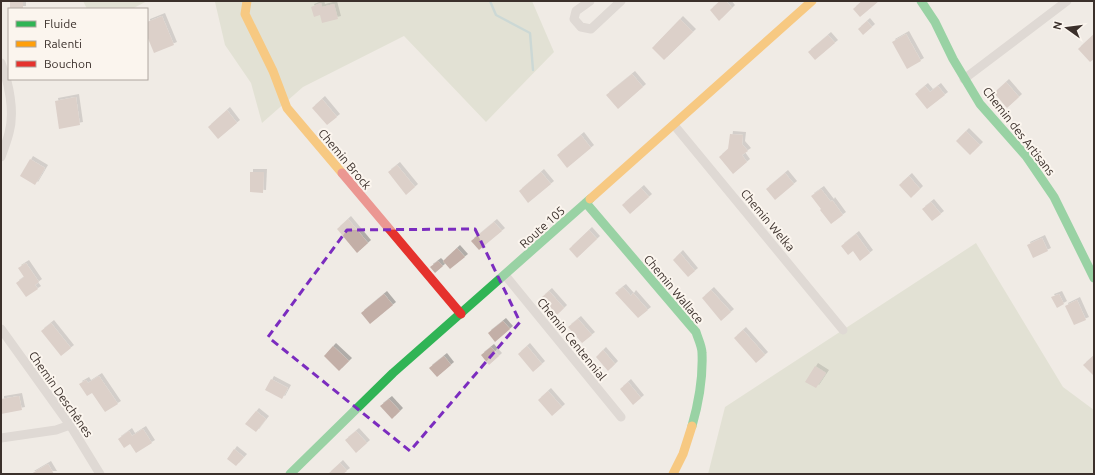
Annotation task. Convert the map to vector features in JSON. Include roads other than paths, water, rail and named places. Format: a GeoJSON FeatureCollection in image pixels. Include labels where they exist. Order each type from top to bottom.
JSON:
{"type":"FeatureCollection","features":[{"type":"Feature","properties":{"kind":"street","name":"Chemin Brock"},"geometry":{"type":"LineString","coordinates":[[247,1],[245,14],[274,71],[287,108],[461,314]]}},
{"type":"Feature","properties":{"kind":"street"},"geometry":{"type":"LineString","coordinates":[[590,1],[576,11],[574,19],[581,27],[591,29],[619,1]]}},
{"type":"Feature","properties":{"kind":"street"},"geometry":{"type":"LineString","coordinates":[[797,1],[804,8]]}},
{"type":"Feature","properties":{"kind":"street","name":"Route 105"},"geometry":{"type":"LineString","coordinates":[[290,474],[393,373],[812,1]]}},
{"type":"Feature","properties":{"kind":"street","name":"Chemin des Artisans"},"geometry":{"type":"LineString","coordinates":[[921,1],[935,22],[964,78],[986,112],[1026,156],[1042,178],[1065,218],[1094,278]]}},
{"type":"Feature","properties":{"kind":"street"},"geometry":{"type":"LineString","coordinates":[[964,78],[1067,1]]}},
{"type":"Feature","properties":{"kind":"street"},"geometry":{"type":"LineString","coordinates":[[1,63],[12,101],[10,132],[1,157]]}},
{"type":"Feature","properties":{"kind":"street","name":"Chemin Welka"},"geometry":{"type":"LineString","coordinates":[[674,125],[843,330]]}},
{"type":"Feature","properties":{"kind":"street","name":"Chemin Wallace"},"geometry":{"type":"LineString","coordinates":[[586,203],[696,332],[702,352],[695,416],[683,454],[673,474]]}},
{"type":"Feature","properties":{"kind":"street","name":"Chemin Centennial"},"geometry":{"type":"LineString","coordinates":[[505,275],[621,417]]}},
{"type":"Feature","properties":{"kind":"street","name":"Chemin Deschênes"},"geometry":{"type":"LineString","coordinates":[[1,329],[70,425],[100,474]]}},
{"type":"Feature","properties":{"kind":"street"},"geometry":{"type":"LineString","coordinates":[[1,438],[56,430],[70,425]]}},
{"type":"Feature","properties":{"kind":"waterway"},"geometry":{"type":"LineString","coordinates":[[490,1],[496,15],[530,33],[533,70]]}}]}
